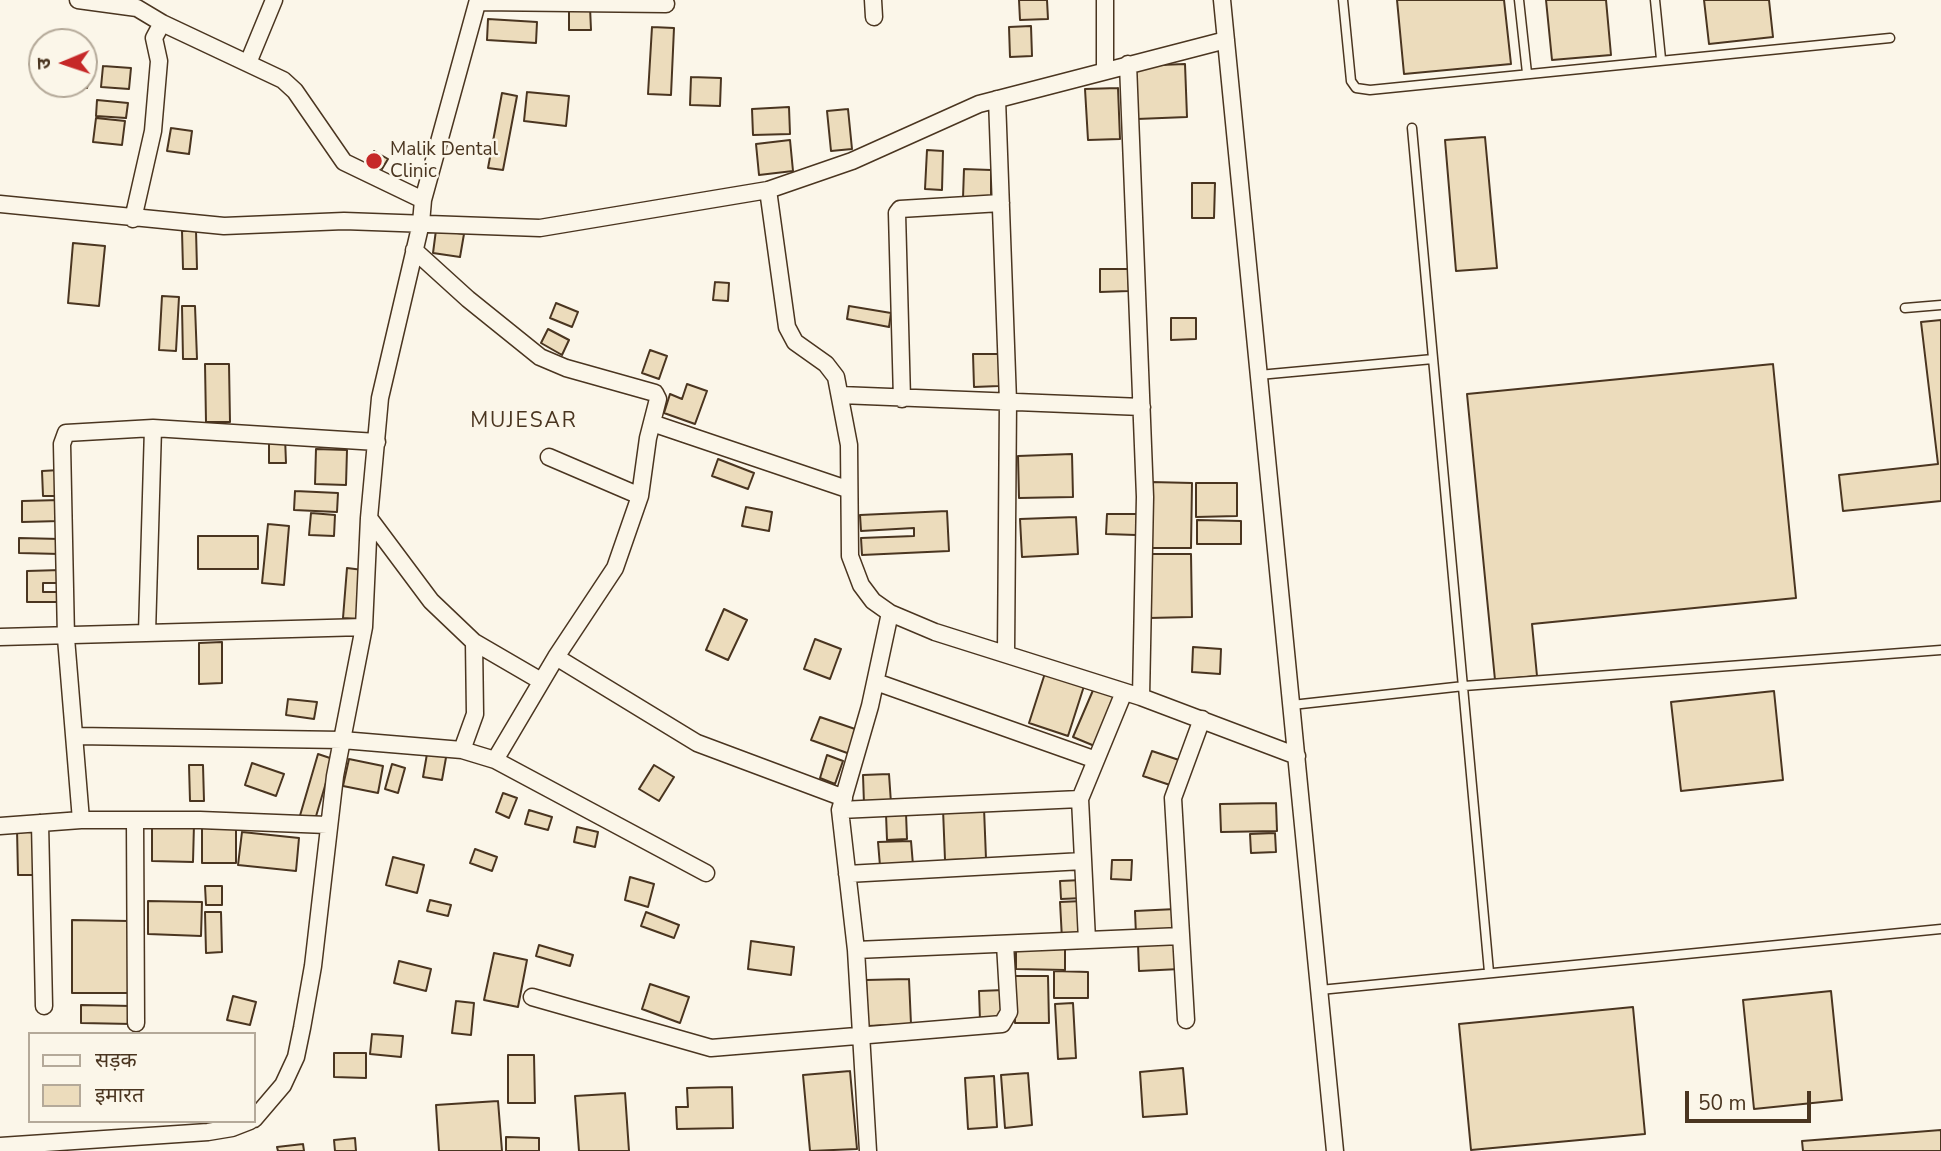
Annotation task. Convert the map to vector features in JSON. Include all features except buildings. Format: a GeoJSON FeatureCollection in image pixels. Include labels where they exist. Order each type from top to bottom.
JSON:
{"type":"FeatureCollection","features":[{"type":"Feature","properties":{"kind":"street"},"geometry":{"type":"LineString","coordinates":[[78,0],[133,3],[162,23],[289,85],[344,162],[423,200]]}},
{"type":"Feature","properties":{"kind":"street"},"geometry":{"type":"LineString","coordinates":[[248,63],[274,0]]}},
{"type":"Feature","properties":{"kind":"street"},"geometry":{"type":"LineString","coordinates":[[873,0],[874,17]]}},
{"type":"Feature","properties":{"kind":"street"},"geometry":{"type":"LineString","coordinates":[[1105,0],[1105,70]]}},
{"type":"Feature","properties":{"kind":"street"},"geometry":{"type":"LineString","coordinates":[[1222,0],[1335,1151]]}},
{"type":"Feature","properties":{"kind":"street"},"geometry":{"type":"LineString","coordinates":[[256,1115],[283,1085],[296,1057],[313,966],[327,825],[364,627],[369,518],[380,398],[421,223],[423,200],[478,1],[666,4]]}},
{"type":"Feature","properties":{"kind":"street"},"geometry":{"type":"LineString","coordinates":[[133,219],[153,131],[159,61],[154,38],[162,23]]}},
{"type":"Feature","properties":{"kind":"street"},"geometry":{"type":"LineString","coordinates":[[0,204],[224,226],[344,220],[540,228],[768,190],[852,161],[979,104],[1226,40]]}},
{"type":"Feature","properties":{"kind":"street"},"geometry":{"type":"LineString","coordinates":[[1128,64],[1145,497],[1141,697]]}},
{"type":"Feature","properties":{"kind":"street"},"geometry":{"type":"LineString","coordinates":[[997,99],[1008,401],[1006,653]]}},
{"type":"Feature","properties":{"kind":"street"},"geometry":{"type":"LineString","coordinates":[[768,190],[787,327],[795,342],[831,369],[840,395],[849,445],[847,489],[850,556],[854,571],[873,601],[890,614],[935,632],[1141,697],[1297,756]]}},
{"type":"Feature","properties":{"kind":"street"},"geometry":{"type":"LineString","coordinates":[[902,399],[897,213],[900,209],[1001,203]]}},
{"type":"Feature","properties":{"kind":"street"},"geometry":{"type":"LineString","coordinates":[[414,250],[468,299],[540,357],[566,368],[655,393],[657,399],[640,496],[615,568],[556,657],[495,760]]}},
{"type":"Feature","properties":{"kind":"street"},"geometry":{"type":"LineString","coordinates":[[840,395],[1142,407]]}},
{"type":"Feature","properties":{"kind":"street"},"geometry":{"type":"LineString","coordinates":[[652,423],[847,489]]}},
{"type":"Feature","properties":{"kind":"street"},"geometry":{"type":"LineString","coordinates":[[81,820],[66,638],[64,437],[72,431],[153,428],[377,442]]}},
{"type":"Feature","properties":{"kind":"street"},"geometry":{"type":"LineString","coordinates":[[147,633],[153,428]]}},
{"type":"Feature","properties":{"kind":"street"},"geometry":{"type":"LineString","coordinates":[[549,457],[640,496]]}},
{"type":"Feature","properties":{"kind":"street"},"geometry":{"type":"LineString","coordinates":[[369,518],[420,590],[474,642],[541,681]]}},
{"type":"Feature","properties":{"kind":"street"},"geometry":{"type":"LineString","coordinates":[[868,1151],[856,950],[842,804],[876,682],[890,614]]}},
{"type":"Feature","properties":{"kind":"street"},"geometry":{"type":"LineString","coordinates":[[0,637],[66,638],[364,627]]}},
{"type":"Feature","properties":{"kind":"street"},"geometry":{"type":"LineString","coordinates":[[463,750],[475,714],[474,642]]}},
{"type":"Feature","properties":{"kind":"street"},"geometry":{"type":"LineString","coordinates":[[556,657],[697,743],[842,804],[1080,799]]}},
{"type":"Feature","properties":{"kind":"street"},"geometry":{"type":"LineString","coordinates":[[876,682],[1096,760]]}},
{"type":"Feature","properties":{"kind":"street"},"geometry":{"type":"LineString","coordinates":[[1087,940],[1080,799],[1124,692]]}},
{"type":"Feature","properties":{"kind":"street"},"geometry":{"type":"LineString","coordinates":[[1186,1020],[1173,798],[1202,719]]}},
{"type":"Feature","properties":{"kind":"street"},"geometry":{"type":"LineString","coordinates":[[76,736],[342,740],[463,750],[495,760],[706,873]]}},
{"type":"Feature","properties":{"kind":"street"},"geometry":{"type":"LineString","coordinates":[[0,825],[135,820],[327,825]]}},
{"type":"Feature","properties":{"kind":"street"},"geometry":{"type":"LineString","coordinates":[[135,820],[136,1023]]}},
{"type":"Feature","properties":{"kind":"street"},"geometry":{"type":"LineString","coordinates":[[40,823],[44,1006]]}},
{"type":"Feature","properties":{"kind":"street"},"geometry":{"type":"LineString","coordinates":[[847,874],[1083,861]]}},
{"type":"Feature","properties":{"kind":"street"},"geometry":{"type":"LineString","coordinates":[[856,950],[1181,936]]}},
{"type":"Feature","properties":{"kind":"street"},"geometry":{"type":"LineString","coordinates":[[532,996],[711,1048],[1002,1024],[1009,1012],[1004,944]]}},
{"type":"Feature","properties":{"kind":"street"},"geometry":{"type":"LineString","coordinates":[[0,1146],[208,1132],[244,1123]]}},
{"type":"Feature","properties":{"kind":"lane"},"geometry":{"type":"LineString","coordinates":[[1343,0],[1349,74],[1356,88],[1379,89],[1890,38]]}},
{"type":"Feature","properties":{"kind":"lane"},"geometry":{"type":"LineString","coordinates":[[1520,0],[1527,73]]}},
{"type":"Feature","properties":{"kind":"lane"},"geometry":{"type":"LineString","coordinates":[[1655,0],[1661,59]]}},
{"type":"Feature","properties":{"kind":"lane"},"geometry":{"type":"LineString","coordinates":[[1412,128],[1489,972]]}},
{"type":"Feature","properties":{"kind":"lane"},"geometry":{"type":"LineString","coordinates":[[1905,307],[1941,305]]}},
{"type":"Feature","properties":{"kind":"lane"},"geometry":{"type":"LineString","coordinates":[[1259,375],[1433,359]]}},
{"type":"Feature","properties":{"kind":"lane"},"geometry":{"type":"LineString","coordinates":[[1292,705],[1464,687],[1941,650]]}},
{"type":"Feature","properties":{"kind":"lane"},"geometry":{"type":"LineString","coordinates":[[1320,990],[1941,929]]}},
{"type":"Feature","properties":{"kind":"place","name":"Malik Dental Clinic"},"geometry":{"type":"Point","coordinates":[374,161]}},
{"type":"Feature","properties":{"kind":"district","name":"MUJESAR"},"geometry":{"type":"Point","coordinates":[524,422]}}]}
